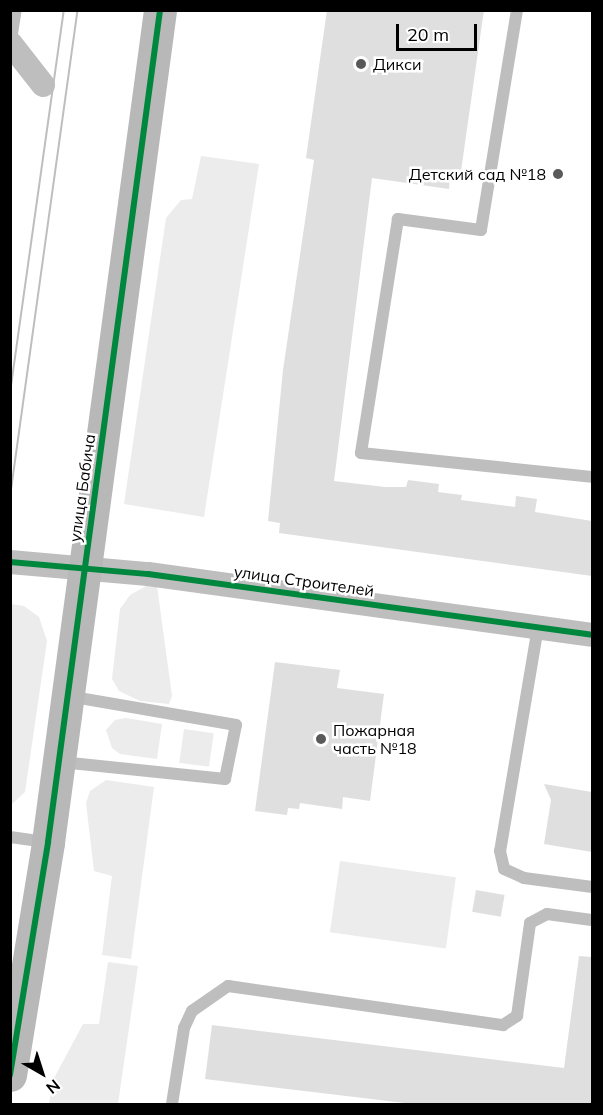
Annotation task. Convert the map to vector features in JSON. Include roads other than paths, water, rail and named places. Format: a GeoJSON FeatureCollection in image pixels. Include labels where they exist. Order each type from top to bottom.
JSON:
{"type":"FeatureCollection","features":[{"type":"Feature","properties":{"kind":"street","name":"улица Бабича"},"geometry":{"type":"LineString","coordinates":[[10,1075],[48,842],[160,10]]}},
{"type":"Feature","properties":{"kind":"street"},"geometry":{"type":"LineString","coordinates":[[11,44],[43,85]]}},
{"type":"Feature","properties":{"kind":"street","name":"улица Строителей"},"geometry":{"type":"LineString","coordinates":[[10,562],[85,567],[592,634]]}},
{"type":"Feature","properties":{"kind":"lane"},"geometry":{"type":"LineString","coordinates":[[11,44],[16,10]]}},
{"type":"Feature","properties":{"kind":"lane"},"geometry":{"type":"LineString","coordinates":[[517,10],[481,230],[398,219],[361,453],[592,477]]}},
{"type":"Feature","properties":{"kind":"lane"},"geometry":{"type":"LineString","coordinates":[[538,627],[500,851],[504,870],[524,878],[592,886]]}},
{"type":"Feature","properties":{"kind":"lane"},"geometry":{"type":"LineString","coordinates":[[59,762],[225,779],[236,725],[68,696]]}},
{"type":"Feature","properties":{"kind":"lane"},"geometry":{"type":"LineString","coordinates":[[10,837],[48,842]]}},
{"type":"Feature","properties":{"kind":"lane"},"geometry":{"type":"LineString","coordinates":[[172,1104],[184,1028],[192,1011],[228,986],[503,1025],[518,1016],[530,923],[547,914],[592,920]]}},
{"type":"Feature","properties":{"kind":"tram line"},"geometry":{"type":"LineString","coordinates":[[10,393],[64,10]]}},
{"type":"Feature","properties":{"kind":"tram line"},"geometry":{"type":"LineString","coordinates":[[10,497],[78,10]]}},
{"type":"Feature","properties":{"kind":"place","name":"Дикси"},"geometry":{"type":"Point","coordinates":[361,64]}},
{"type":"Feature","properties":{"kind":"place","name":"Детский сад №18"},"geometry":{"type":"Point","coordinates":[558,174]}},
{"type":"Feature","properties":{"kind":"place","name":"Пожарная часть №18"},"geometry":{"type":"Point","coordinates":[321,739]}}]}
